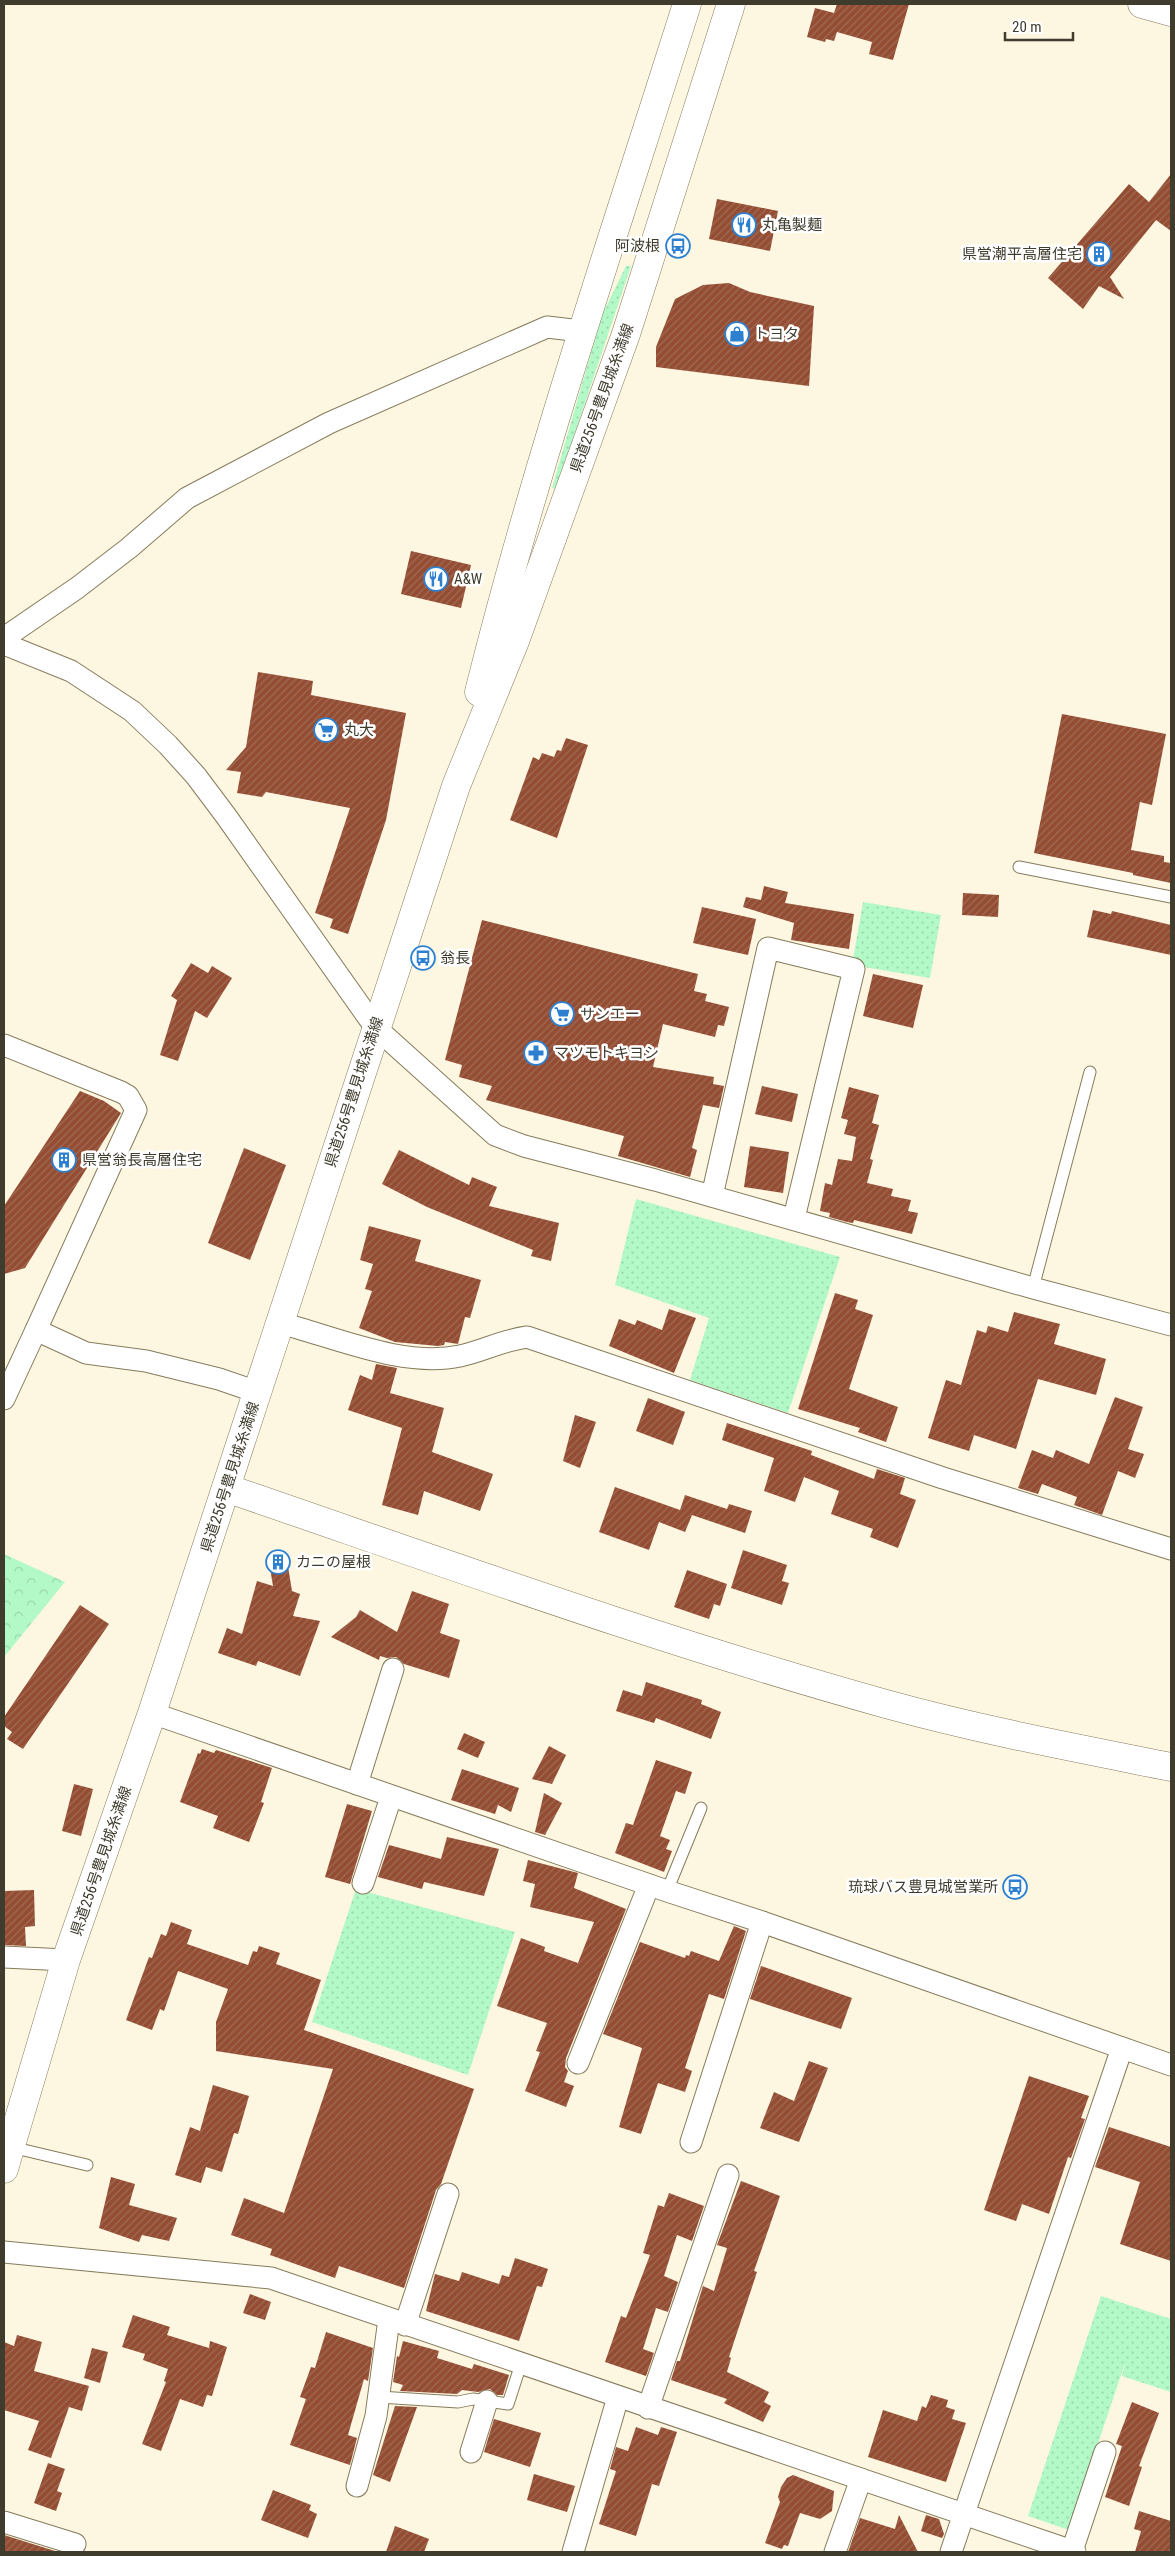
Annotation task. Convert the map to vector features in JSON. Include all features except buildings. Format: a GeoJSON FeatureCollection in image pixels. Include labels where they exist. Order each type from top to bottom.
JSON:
{"type":"FeatureCollection","features":[{"type":"Feature","properties":{"kind":"main road","name":"県道256号豊見城糸満線"},"geometry":{"type":"LineString","coordinates":[[456,786],[494,631],[582,332],[687,4]]}},
{"type":"Feature","properties":{"kind":"main road","name":"県道256号豊見城糸満線"},"geometry":{"type":"LineString","coordinates":[[7,2158],[66,1960],[152,1713],[375,1027],[456,786],[515,641],[626,334],[731,4]]}},
{"type":"Feature","properties":{"kind":"main road"},"geometry":{"type":"LineString","coordinates":[[1142,4],[1171,12]]}},
{"type":"Feature","properties":{"kind":"main road"},"geometry":{"type":"LineString","coordinates":[[226,1488],[667,1638],[886,1704],[1009,1735],[1171,1767]]}},
{"type":"Feature","properties":{"kind":"street"},"geometry":{"type":"LineString","coordinates":[[4,638],[92,577],[187,498],[328,423],[547,327],[582,332]]}},
{"type":"Feature","properties":{"kind":"street"},"geometry":{"type":"LineString","coordinates":[[4,644],[71,671],[132,711],[168,745],[196,776],[226,816],[375,1027],[495,1135],[524,1146],[794,1218],[1033,1288],[1171,1325]]}},
{"type":"Feature","properties":{"kind":"street"},"geometry":{"type":"LineString","coordinates":[[712,1196],[768,948],[854,969],[794,1218]]}},
{"type":"Feature","properties":{"kind":"street"},"geometry":{"type":"LineString","coordinates":[[4,1045],[121,1092],[128,1096],[136,1110],[4,1399]]}},
{"type":"Feature","properties":{"kind":"street"},"geometry":{"type":"LineString","coordinates":[[280,1322],[398,1356],[431,1358],[460,1356],[512,1339],[527,1337],[943,1478],[1171,1549]]}},
{"type":"Feature","properties":{"kind":"street"},"geometry":{"type":"LineString","coordinates":[[36,1330],[86,1353],[146,1361],[218,1379],[257,1392]]}},
{"type":"Feature","properties":{"kind":"street"},"geometry":{"type":"LineString","coordinates":[[357,1784],[393,1669]]}},
{"type":"Feature","properties":{"kind":"street"},"geometry":{"type":"LineString","coordinates":[[152,1713],[391,1797],[762,1922],[1171,2065]]}},
{"type":"Feature","properties":{"kind":"street"},"geometry":{"type":"LineString","coordinates":[[363,1883],[391,1797]]}},
{"type":"Feature","properties":{"kind":"street"},"geometry":{"type":"LineString","coordinates":[[578,2063],[658,1888]]}},
{"type":"Feature","properties":{"kind":"street"},"geometry":{"type":"LineString","coordinates":[[691,2142],[762,1922]]}},
{"type":"Feature","properties":{"kind":"street"},"geometry":{"type":"LineString","coordinates":[[4,1957],[66,1960]]}},
{"type":"Feature","properties":{"kind":"street"},"geometry":{"type":"LineString","coordinates":[[951,2552],[1122,2048]]}},
{"type":"Feature","properties":{"kind":"street"},"geometry":{"type":"LineString","coordinates":[[648,2408],[728,2175]]}},
{"type":"Feature","properties":{"kind":"street"},"geometry":{"type":"LineString","coordinates":[[357,2486],[376,2416],[397,2322],[448,2194]]}},
{"type":"Feature","properties":{"kind":"street"},"geometry":{"type":"LineString","coordinates":[[4,2252],[271,2278],[1074,2552],[1105,2452]]}},
{"type":"Feature","properties":{"kind":"street"},"geometry":{"type":"LineString","coordinates":[[573,2552],[618,2397]]}},
{"type":"Feature","properties":{"kind":"street"},"geometry":{"type":"LineString","coordinates":[[471,2452],[487,2401]]}},
{"type":"Feature","properties":{"kind":"street"},"geometry":{"type":"LineString","coordinates":[[835,2552],[861,2479]]}},
{"type":"Feature","properties":{"kind":"street"},"geometry":{"type":"LineString","coordinates":[[4,2522],[75,2544]]}},
{"type":"Feature","properties":{"kind":"lane"},"geometry":{"type":"LineString","coordinates":[[1019,867],[1171,897]]}},
{"type":"Feature","properties":{"kind":"lane"},"geometry":{"type":"LineString","coordinates":[[1033,1288],[1090,1072]]}},
{"type":"Feature","properties":{"kind":"lane"},"geometry":{"type":"LineString","coordinates":[[658,1888],[701,1808]]}},
{"type":"Feature","properties":{"kind":"lane"},"geometry":{"type":"LineString","coordinates":[[7,2158],[87,2165]]}},
{"type":"Feature","properties":{"kind":"lane"},"geometry":{"type":"LineString","coordinates":[[379,2397],[458,2402],[473,2399],[508,2404],[521,2364]]}},
{"type":"Feature","properties":{"kind":"green space"},"geometry":{"type":"Polygon","coordinates":[[[626,266],[631,266],[556,489],[552,488],[602,315],[626,266]]]}},
{"type":"Feature","properties":{"kind":"green space"},"geometry":{"type":"Polygon","coordinates":[[[863,902],[941,915],[930,978],[852,965],[863,902]]]}},
{"type":"Feature","properties":{"kind":"green space"},"geometry":{"type":"Polygon","coordinates":[[[636,1199],[840,1257],[788,1413],[690,1380],[709,1318],[615,1285],[636,1199]]]}},
{"type":"Feature","properties":{"kind":"green space"},"geometry":{"type":"Polygon","coordinates":[[[4,1554],[65,1582],[4,1657],[4,1554]]]}},
{"type":"Feature","properties":{"kind":"green space"},"geometry":{"type":"Polygon","coordinates":[[[356,1889],[515,1932],[468,2075],[312,2022],[356,1889]]]}},
{"type":"Feature","properties":{"kind":"green space"},"geometry":{"type":"Polygon","coordinates":[[[1101,2296],[1171,2319],[1171,2392],[1122,2376],[1125,2363],[1069,2530],[1028,2516],[1101,2296]]]}},
{"type":"Feature","properties":{"kind":"place","name":"丸亀製麺"},"geometry":{"type":"Point","coordinates":[744,225]}},
{"type":"Feature","properties":{"kind":"place","name":"阿波根"},"geometry":{"type":"Point","coordinates":[678,246]}},
{"type":"Feature","properties":{"kind":"place","name":"県営潮平高層住宅"},"geometry":{"type":"Point","coordinates":[1099,254]}},
{"type":"Feature","properties":{"kind":"place","name":"トヨタ"},"geometry":{"type":"Point","coordinates":[737,334]}},
{"type":"Feature","properties":{"kind":"place","name":"A&W"},"geometry":{"type":"Point","coordinates":[436,579]}},
{"type":"Feature","properties":{"kind":"place","name":"丸大"},"geometry":{"type":"Point","coordinates":[326,730]}},
{"type":"Feature","properties":{"kind":"place","name":"翁長"},"geometry":{"type":"Point","coordinates":[423,958]}},
{"type":"Feature","properties":{"kind":"place","name":"サンエー"},"geometry":{"type":"Point","coordinates":[562,1014]}},
{"type":"Feature","properties":{"kind":"place","name":"マツモトキヨシ"},"geometry":{"type":"Point","coordinates":[536,1053]}},
{"type":"Feature","properties":{"kind":"place","name":"県営翁長高層住宅"},"geometry":{"type":"Point","coordinates":[64,1160]}},
{"type":"Feature","properties":{"kind":"place","name":"カニの屋根"},"geometry":{"type":"Point","coordinates":[278,1562]}},
{"type":"Feature","properties":{"kind":"place","name":"琉球バス豊見城営業所"},"geometry":{"type":"Point","coordinates":[1015,1887]}}]}
